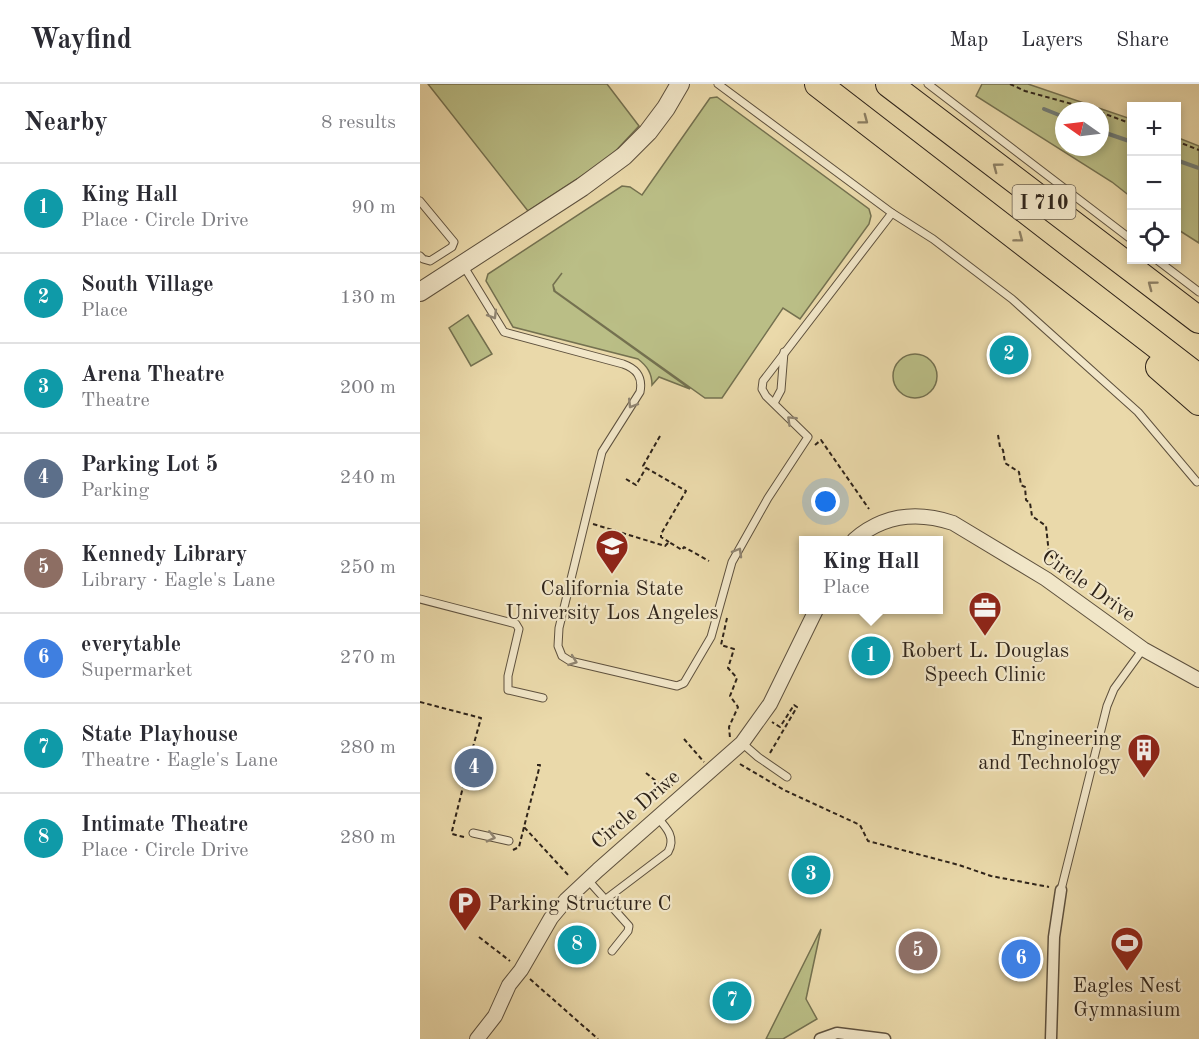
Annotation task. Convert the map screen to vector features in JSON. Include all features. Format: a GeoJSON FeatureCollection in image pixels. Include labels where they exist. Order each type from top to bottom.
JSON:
{"type":"FeatureCollection","features":[{"type":"Feature","properties":{"kind":"highway","name":"I 710"},"geometry":{"type":"LineString","coordinates":[[818,84],[1199,378]]}},
{"type":"Feature","properties":{"kind":"highway","name":"I 710"},"geometry":{"type":"LineString","coordinates":[[890,84],[1199,320]]}},
{"type":"Feature","properties":{"kind":"highway"},"geometry":{"type":"LineString","coordinates":[[1078,283],[1145,354],[1199,402]]}},
{"type":"Feature","properties":{"kind":"street"},"geometry":{"type":"LineString","coordinates":[[420,292],[582,187],[624,156],[648,132],[680,84]]}},
{"type":"Feature","properties":{"kind":"street","name":"Circle Drive"},"geometry":{"type":"LineString","coordinates":[[861,536],[875,526],[908,515],[937,517],[953,523],[1047,579],[1143,649],[1199,680]]}},
{"type":"Feature","properties":{"kind":"street","name":"Circle Drive"},"geometry":{"type":"LineString","coordinates":[[477,1039],[495,1016],[509,985],[551,918],[587,879],[657,817],[736,741],[776,694],[814,614]]}},
{"type":"Feature","properties":{"kind":"street"},"geometry":{"type":"LineString","coordinates":[[1051,1039],[1054,937],[1061,890]]}},
{"type":"Feature","properties":{"kind":"street"},"geometry":{"type":"LineString","coordinates":[[820,1039],[837,1033],[885,1039]]}},
{"type":"Feature","properties":{"kind":"lane"},"geometry":{"type":"LineString","coordinates":[[718,84],[1012,299],[1138,412],[1197,482]]}},
{"type":"Feature","properties":{"kind":"lane"},"geometry":{"type":"LineString","coordinates":[[928,84],[1127,237]]}},
{"type":"Feature","properties":{"kind":"lane"},"geometry":{"type":"LineString","coordinates":[[420,201],[454,242],[452,247],[429,261],[420,256]]}},
{"type":"Feature","properties":{"kind":"lane"},"geometry":{"type":"LineString","coordinates":[[463,265],[504,332],[630,366],[637,371],[642,382],[640,392],[602,452],[559,628],[558,646],[562,656],[570,661],[677,686],[684,683],[711,637],[732,562],[768,498],[808,437],[766,396],[762,389],[763,381],[892,213]]}},
{"type":"Feature","properties":{"kind":"lane"},"geometry":{"type":"LineString","coordinates":[[1162,264],[1199,292]]}},
{"type":"Feature","properties":{"kind":"lane"},"geometry":{"type":"LineString","coordinates":[[774,403],[781,390],[784,352]]}},
{"type":"Feature","properties":{"kind":"lane"},"geometry":{"type":"LineString","coordinates":[[420,599],[516,624],[519,629],[508,676],[508,690],[543,698]]}},
{"type":"Feature","properties":{"kind":"lane"},"geometry":{"type":"LineString","coordinates":[[1061,890],[1107,706],[1114,689],[1143,649]]}},
{"type":"Feature","properties":{"kind":"lane"},"geometry":{"type":"LineString","coordinates":[[736,741],[787,777]]}},
{"type":"Feature","properties":{"kind":"lane"},"geometry":{"type":"LineString","coordinates":[[606,899],[668,852],[672,839],[657,817]]}},
{"type":"Feature","properties":{"kind":"lane"},"geometry":{"type":"LineString","coordinates":[[473,833],[509,841]]}},
{"type":"Feature","properties":{"kind":"lane"},"geometry":{"type":"LineString","coordinates":[[587,879],[629,926],[628,931],[612,951]]}},
{"type":"Feature","properties":{"kind":"path"},"geometry":{"type":"LineString","coordinates":[[1010,84],[1025,91],[1066,102]]}},
{"type":"Feature","properties":{"kind":"path"},"geometry":{"type":"LineString","coordinates":[[1109,115],[1127,122]]}},
{"type":"Feature","properties":{"kind":"path"},"geometry":{"type":"LineString","coordinates":[[1181,143],[1199,150]]}},
{"type":"Feature","properties":{"kind":"path"},"geometry":{"type":"LineString","coordinates":[[998,435],[999,447],[1003,450],[1005,463],[1019,472],[1032,516],[1046,526],[1049,554],[1053,558],[1051,573]]}},
{"type":"Feature","properties":{"kind":"path"},"geometry":{"type":"LineString","coordinates":[[660,436],[643,466],[686,491],[661,537],[682,550],[684,547],[709,561]]}},
{"type":"Feature","properties":{"kind":"path"},"geometry":{"type":"LineString","coordinates":[[815,445],[821,440],[869,509]]}},
{"type":"Feature","properties":{"kind":"path"},"geometry":{"type":"LineString","coordinates":[[626,479],[636,485],[646,468]]}},
{"type":"Feature","properties":{"kind":"path"},"geometry":{"type":"LineString","coordinates":[[585,521],[665,546],[669,542]]}},
{"type":"Feature","properties":{"kind":"path"},"geometry":{"type":"LineString","coordinates":[[729,611],[721,645],[734,649],[728,668],[737,678],[730,696],[738,708],[729,727],[736,741]]}},
{"type":"Feature","properties":{"kind":"path"},"geometry":{"type":"LineString","coordinates":[[420,702],[481,718],[452,831],[452,834],[466,838]]}},
{"type":"Feature","properties":{"kind":"path"},"geometry":{"type":"LineString","coordinates":[[772,722],[780,727],[794,705],[797,707],[770,752],[777,757]]}},
{"type":"Feature","properties":{"kind":"path"},"geometry":{"type":"LineString","coordinates":[[684,740],[704,762]]}},
{"type":"Feature","properties":{"kind":"path"},"geometry":{"type":"LineString","coordinates":[[473,747],[479,749]]}},
{"type":"Feature","properties":{"kind":"path"},"geometry":{"type":"LineString","coordinates":[[740,764],[784,790],[860,825],[867,841],[959,865],[991,876],[1061,890]]}},
{"type":"Feature","properties":{"kind":"path"},"geometry":{"type":"LineString","coordinates":[[512,850],[519,847],[540,765],[537,765]]}},
{"type":"Feature","properties":{"kind":"path"},"geometry":{"type":"LineString","coordinates":[[646,773],[667,789],[676,782]]}},
{"type":"Feature","properties":{"kind":"path"},"geometry":{"type":"LineString","coordinates":[[784,790],[787,777]]}},
{"type":"Feature","properties":{"kind":"path"},"geometry":{"type":"LineString","coordinates":[[524,827],[566,873]]}},
{"type":"Feature","properties":{"kind":"path"},"geometry":{"type":"LineString","coordinates":[[479,936],[597,1039]]}},
{"type":"Feature","properties":{"kind":"green space"},"geometry":{"type":"Polygon","coordinates":[[[428,84],[607,84],[639,126],[608,159],[528,211],[428,84]]]}},
{"type":"Feature","properties":{"kind":"green space"},"geometry":{"type":"Polygon","coordinates":[[[982,84],[1028,84],[1081,102],[1055,102],[1055,146],[976,96],[982,84]]]}},
{"type":"Feature","properties":{"kind":"green space"},"geometry":{"type":"Polygon","coordinates":[[[717,97],[869,209],[871,216],[869,224],[800,319],[783,308],[722,398],[705,398],[555,291],[553,285],[554,291],[690,389],[659,377],[652,385],[648,370],[638,359],[513,327],[486,281],[488,274],[622,186],[630,187],[642,195],[710,98],[717,97]]]}},
{"type":"Feature","properties":{"kind":"green space"},"geometry":{"type":"Polygon","coordinates":[[[1109,112],[1127,118],[1127,194],[1071,156],[1109,156],[1109,112]]]}},
{"type":"Feature","properties":{"kind":"green space"},"geometry":{"type":"Polygon","coordinates":[[[1181,139],[1199,146],[1199,243],[1181,232],[1181,139]]]}},
{"type":"Feature","properties":{"kind":"green space"},"geometry":{"type":"Polygon","coordinates":[[[468,315],[492,354],[471,366],[449,328],[468,315]]]}},
{"type":"Feature","properties":{"kind":"green space"},"geometry":{"type":"Polygon","coordinates":[[[915,354],[931,360],[937,376],[931,392],[915,398],[899,392],[893,376],[899,360],[915,354]]]}},
{"type":"Feature","properties":{"kind":"green space"},"geometry":{"type":"Polygon","coordinates":[[[821,929],[806,999],[817,1019],[783,1039],[766,1039],[821,929]]]}},
{"type":"Feature","properties":{"kind":"waterway"},"geometry":{"type":"LineString","coordinates":[[1044,109],[1055,113]]}},
{"type":"Feature","properties":{"kind":"waterway"},"geometry":{"type":"LineString","coordinates":[[1109,134],[1127,140]]}},
{"type":"Feature","properties":{"kind":"waterway"},"geometry":{"type":"LineString","coordinates":[[1181,162],[1199,168]]}},
{"type":"Feature","properties":{"kind":"place","name":"South Village"},"geometry":{"type":"Point","coordinates":[1009,355]}},
{"type":"Feature","properties":{"kind":"place","name":"California State University Los Angeles"},"geometry":{"type":"Point","coordinates":[612,575]}},
{"type":"Feature","properties":{"kind":"place","name":"Robert L. Douglas Speech Clinic"},"geometry":{"type":"Point","coordinates":[985,637]}},
{"type":"Feature","properties":{"kind":"place","name":"King Hall"},"geometry":{"type":"Point","coordinates":[871,656]}},
{"type":"Feature","properties":{"kind":"place","name":"Parking Lot 5"},"geometry":{"type":"Point","coordinates":[474,768]}},
{"type":"Feature","properties":{"kind":"place","name":"Engineering and Technology"},"geometry":{"type":"Point","coordinates":[1144,779]}},
{"type":"Feature","properties":{"kind":"place","name":"Arena Theatre"},"geometry":{"type":"Point","coordinates":[811,875]}},
{"type":"Feature","properties":{"kind":"place","name":"Parking Structure C"},"geometry":{"type":"Point","coordinates":[465,932]}},
{"type":"Feature","properties":{"kind":"place","name":"Intimate Theatre"},"geometry":{"type":"Point","coordinates":[577,945]}},
{"type":"Feature","properties":{"kind":"place","name":"Kennedy Library"},"geometry":{"type":"Point","coordinates":[918,951]}},
{"type":"Feature","properties":{"kind":"place","name":"everytable"},"geometry":{"type":"Point","coordinates":[1021,959]}},
{"type":"Feature","properties":{"kind":"place","name":"Eagles Nest Gymnasium"},"geometry":{"type":"Point","coordinates":[1127,972]}},
{"type":"Feature","properties":{"kind":"place","name":"State Playhouse"},"geometry":{"type":"Point","coordinates":[732,1001]}}]}
